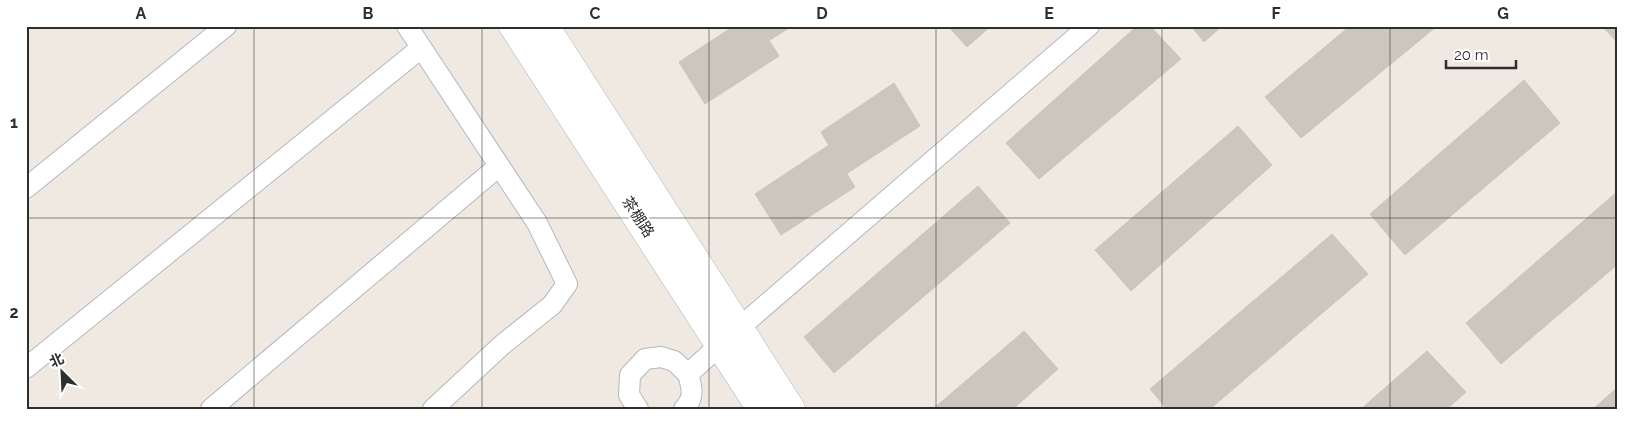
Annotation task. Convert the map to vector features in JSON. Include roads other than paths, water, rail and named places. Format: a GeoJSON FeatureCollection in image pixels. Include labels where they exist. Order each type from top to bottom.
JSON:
{"type":"FeatureCollection","features":[{"type":"Feature","properties":{"kind":"street"},"geometry":{"type":"LineString","coordinates":[[26,188],[226,26]]}},
{"type":"Feature","properties":{"kind":"street"},"geometry":{"type":"LineString","coordinates":[[407,26],[537,223],[567,284],[552,305],[502,345],[432,409]]}},
{"type":"Feature","properties":{"kind":"street","name":"茶棚路"},"geometry":{"type":"LineString","coordinates":[[513,26],[729,336],[791,409]]}},
{"type":"Feature","properties":{"kind":"street","name":"茶棚路"},"geometry":{"type":"LineString","coordinates":[[545,26],[729,336],[761,409]]}},
{"type":"Feature","properties":{"kind":"street"},"geometry":{"type":"LineString","coordinates":[[688,374],[729,336],[1088,26]]}},
{"type":"Feature","properties":{"kind":"street"},"geometry":{"type":"LineString","coordinates":[[26,368],[420,48]]}},
{"type":"Feature","properties":{"kind":"street"},"geometry":{"type":"LineString","coordinates":[[211,409],[499,166]]}},
{"type":"Feature","properties":{"kind":"street"},"geometry":{"type":"LineString","coordinates":[[638,409],[628,395],[630,375],[644,359],[661,357],[674,361],[688,374],[693,389],[689,404],[684,409]]}}]}
